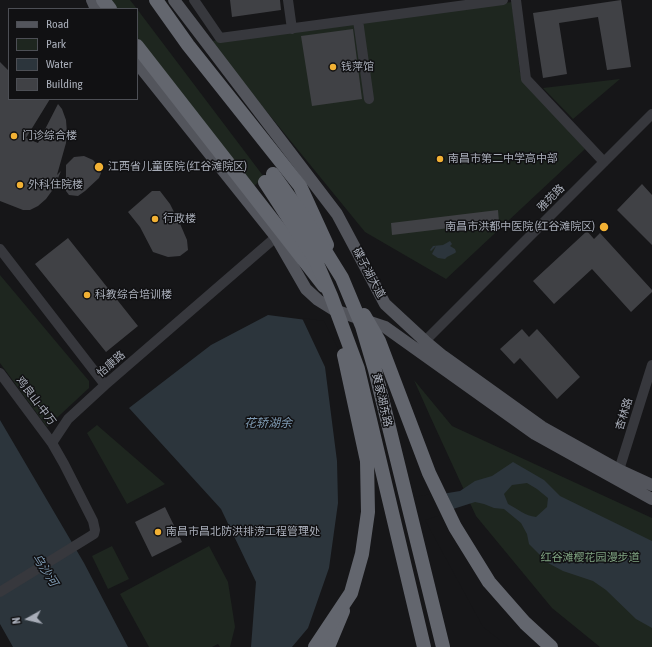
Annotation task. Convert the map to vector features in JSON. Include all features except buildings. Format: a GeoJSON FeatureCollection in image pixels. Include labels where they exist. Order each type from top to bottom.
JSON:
{"type":"FeatureCollection","features":[{"type":"Feature","properties":{"kind":"highway"},"geometry":{"type":"LineString","coordinates":[[103,0],[109,8]]}},
{"type":"Feature","properties":{"kind":"highway"},"geometry":{"type":"LineString","coordinates":[[156,0],[188,45],[300,186],[342,278],[379,341],[428,473],[455,527],[489,582],[525,623],[551,647]]}},
{"type":"Feature","properties":{"kind":"highway"},"geometry":{"type":"LineString","coordinates":[[138,47],[331,296],[367,461],[368,512],[362,554],[352,593],[328,647]]}},
{"type":"Feature","properties":{"kind":"highway","name":"黄家湖东路"},"geometry":{"type":"LineString","coordinates":[[424,647],[358,369],[331,296],[315,259],[269,178],[306,220],[342,278],[362,326],[375,370],[443,647]]}},
{"type":"Feature","properties":{"kind":"highway"},"geometry":{"type":"LineString","coordinates":[[315,647],[352,593]]}},
{"type":"Feature","properties":{"kind":"main road","name":"碟子湖大道"},"geometry":{"type":"LineString","coordinates":[[174,0],[337,214],[385,304],[425,341],[542,427],[619,470],[652,485]]}},
{"type":"Feature","properties":{"kind":"main road"},"geometry":{"type":"LineString","coordinates":[[138,64],[276,237],[306,289],[318,300],[334,310],[386,327],[535,434],[652,499]]}},
{"type":"Feature","properties":{"kind":"street"},"geometry":{"type":"LineString","coordinates":[[194,0],[220,38],[503,0]]}},
{"type":"Feature","properties":{"kind":"street"},"geometry":{"type":"LineString","coordinates":[[288,0],[292,28]]}},
{"type":"Feature","properties":{"kind":"street"},"geometry":{"type":"LineString","coordinates":[[516,0],[526,79],[604,162]]}},
{"type":"Feature","properties":{"kind":"street"},"geometry":{"type":"LineString","coordinates":[[358,20],[369,99]]}},
{"type":"Feature","properties":{"kind":"street","name":"雅苑路"},"geometry":{"type":"LineString","coordinates":[[416,350],[652,114]]}},
{"type":"Feature","properties":{"kind":"street","name":"怡康路"},"geometry":{"type":"LineString","coordinates":[[52,442],[68,419],[105,385],[276,237]]}},
{"type":"Feature","properties":{"kind":"street"},"geometry":{"type":"LineString","coordinates":[[0,249],[105,385]]}},
{"type":"Feature","properties":{"kind":"street","name":"杏林路"},"geometry":{"type":"LineString","coordinates":[[619,470],[652,365]]}},
{"type":"Feature","properties":{"kind":"street","name":"鸡良山-中万"},"geometry":{"type":"LineString","coordinates":[[0,373],[52,442]]}},
{"type":"Feature","properties":{"kind":"street"},"geometry":{"type":"LineString","coordinates":[[0,592],[94,534],[95,530],[93,521],[52,442]]}},
{"type":"Feature","properties":{"kind":"green space"},"geometry":{"type":"Polygon","coordinates":[[[108,0],[130,0],[136,8],[114,8],[108,0]]]}},
{"type":"Feature","properties":{"kind":"green space","name":"南昌市第二中学高中部"},"geometry":{"type":"Polygon","coordinates":[[[512,2],[520,73],[585,149],[446,279],[365,232],[249,90],[212,41],[512,2]]]}},
{"type":"Feature","properties":{"kind":"green space"},"geometry":{"type":"Polygon","coordinates":[[[138,10],[264,177],[253,187],[138,38],[138,10]]]}},
{"type":"Feature","properties":{"kind":"green space"},"geometry":{"type":"Polygon","coordinates":[[[620,79],[573,119],[543,88],[620,79]]]}},
{"type":"Feature","properties":{"kind":"green space"},"geometry":{"type":"Polygon","coordinates":[[[0,275],[89,381],[89,388],[47,427],[0,363],[0,275]]]}},
{"type":"Feature","properties":{"kind":"green space","name":"红谷滩樱花园漫步道"},"geometry":{"type":"Polygon","coordinates":[[[414,380],[452,426],[652,518],[652,647],[600,647],[552,608],[476,516],[414,380]]]}},
{"type":"Feature","properties":{"kind":"green space"},"geometry":{"type":"Polygon","coordinates":[[[97,425],[165,484],[127,504],[87,433],[97,425]]]}},
{"type":"Feature","properties":{"kind":"green space"},"geometry":{"type":"Polygon","coordinates":[[[112,546],[129,579],[108,589],[92,556],[112,546]]]}},
{"type":"Feature","properties":{"kind":"green space"},"geometry":{"type":"Polygon","coordinates":[[[209,546],[228,582],[235,627],[230,647],[220,647],[218,644],[212,647],[149,647],[120,594],[209,546]]]}},
{"type":"Feature","properties":{"kind":"water"},"geometry":{"type":"Polygon","coordinates":[[[450,241],[452,244],[450,246],[455,249],[455,253],[445,259],[438,258],[432,254],[436,246],[431,251],[430,250],[433,246],[443,245],[450,241]]]}},
{"type":"Feature","properties":{"kind":"water","name":"花轿湖余"},"geometry":{"type":"Polygon","coordinates":[[[268,315],[322,322],[412,499],[460,491],[475,481],[492,476],[513,462],[544,480],[560,496],[652,541],[652,628],[636,619],[606,590],[593,581],[563,571],[548,563],[529,544],[527,534],[521,523],[504,509],[494,508],[475,502],[422,519],[481,628],[507,647],[251,647],[256,582],[221,509],[129,408],[211,345],[268,315]],[[527,483],[512,485],[504,494],[508,504],[525,514],[536,517],[547,507],[548,498],[527,483]]]}},
{"type":"Feature","properties":{"kind":"water","name":"乌沙河"},"geometry":{"type":"Polygon","coordinates":[[[0,420],[84,563],[128,647],[13,647],[0,624],[0,420]]]}},
{"type":"Feature","properties":{"kind":"pier"},"geometry":{"type":"Polygon","coordinates":[[[302,318],[324,321],[413,497],[446,492],[454,511],[425,520],[483,627],[509,647],[292,647],[308,628],[329,568],[338,503],[337,461],[325,367],[302,318]]]}},
{"type":"Feature","properties":{"kind":"place","name":"钱萍馆"},"geometry":{"type":"Point","coordinates":[333,67]}},
{"type":"Feature","properties":{"kind":"place","name":"门诊综合楼"},"geometry":{"type":"Point","coordinates":[14,136]}},
{"type":"Feature","properties":{"kind":"place","name":"南昌市第二中学高中部"},"geometry":{"type":"Point","coordinates":[440,159]}},
{"type":"Feature","properties":{"kind":"place","name":"江西省儿童医院 (红谷滩院区)"},"geometry":{"type":"Point","coordinates":[99,167]}},
{"type":"Feature","properties":{"kind":"place","name":"外科住院楼"},"geometry":{"type":"Point","coordinates":[20,185]}},
{"type":"Feature","properties":{"kind":"place","name":"行政楼"},"geometry":{"type":"Point","coordinates":[155,219]}},
{"type":"Feature","properties":{"kind":"place","name":"南昌市洪都中医院 (红谷滩院区)"},"geometry":{"type":"Point","coordinates":[604,227]}},
{"type":"Feature","properties":{"kind":"place","name":"科教综合培训楼"},"geometry":{"type":"Point","coordinates":[87,295]}},
{"type":"Feature","properties":{"kind":"place","name":"南昌市昌北防洪排涝工程管理处"},"geometry":{"type":"Point","coordinates":[158,532]}}]}
